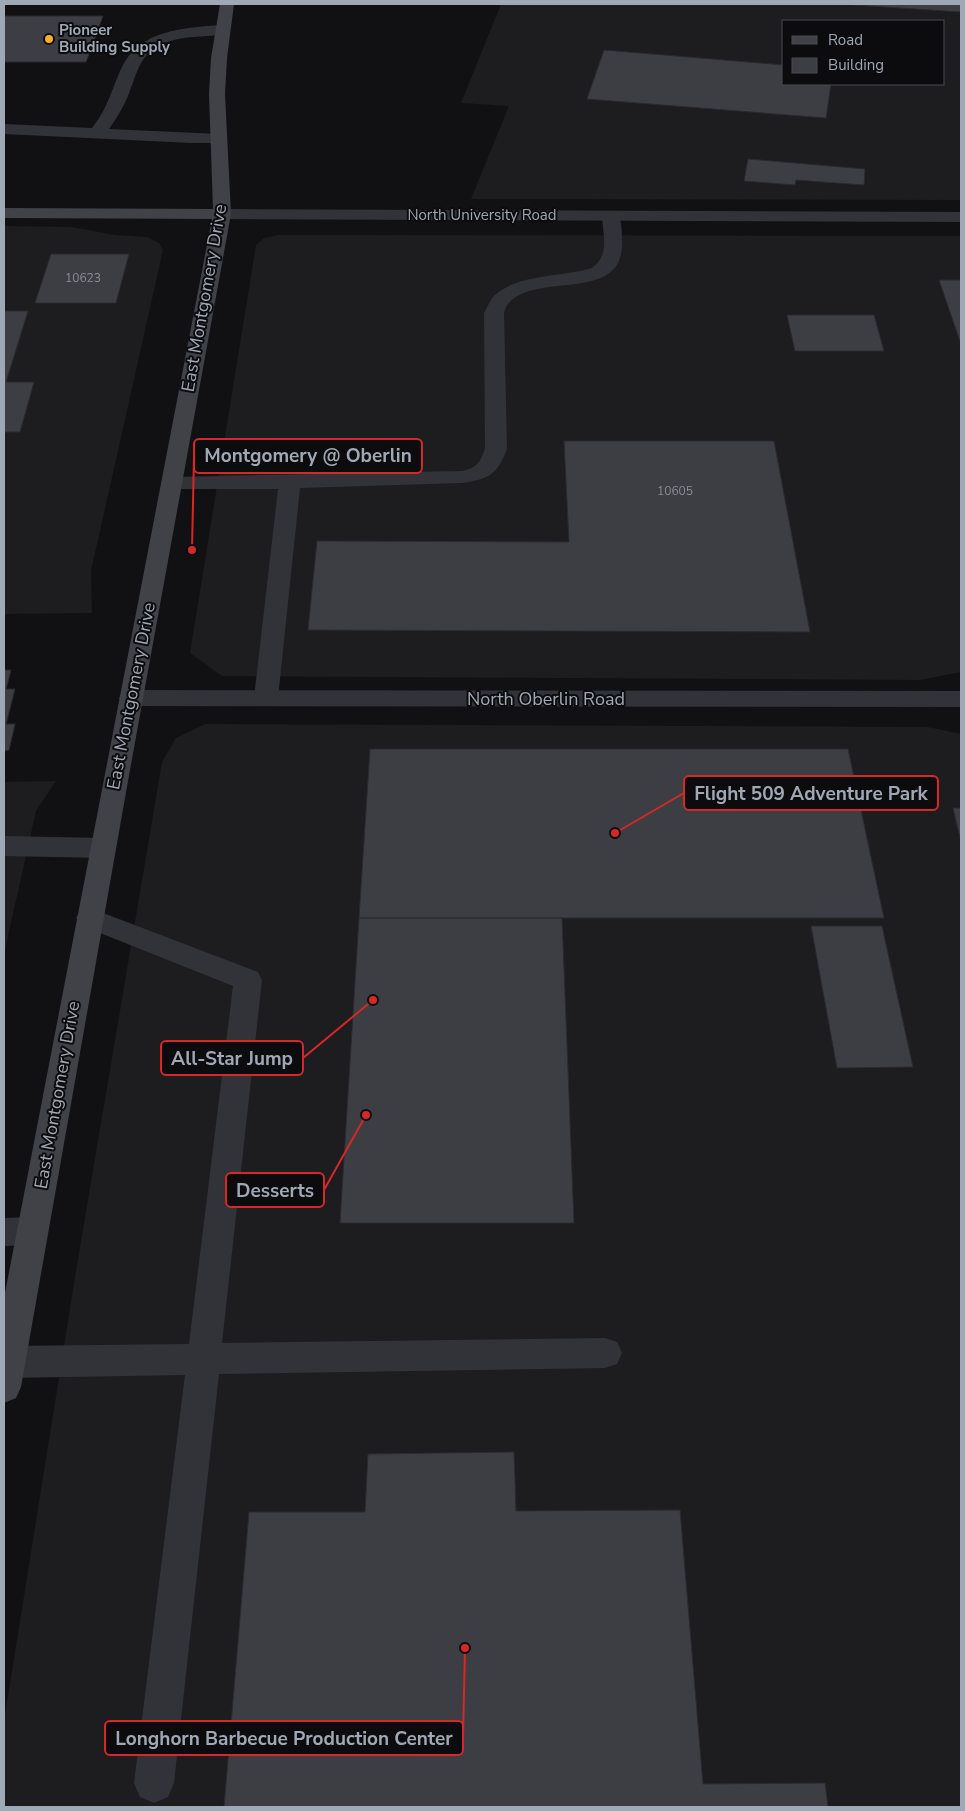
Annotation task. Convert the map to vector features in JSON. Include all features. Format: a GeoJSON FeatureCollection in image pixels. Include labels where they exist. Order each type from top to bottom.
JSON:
{"type":"FeatureCollection","features":[{"type":"Feature","properties":{"kind":"main road","name":"East Montgomery Drive"},"geometry":{"type":"LineString","coordinates":[[6,1375],[18,1232],[90,918],[222,214],[217,94],[222,30],[227,4]]}},
{"type":"Feature","properties":{"kind":"main road","name":"North University Road"},"geometry":{"type":"LineString","coordinates":[[4,213],[222,214]]}},
{"type":"Feature","properties":{"kind":"street"},"geometry":{"type":"LineString","coordinates":[[98,132],[110,118],[131,64],[139,51],[154,42],[172,36],[222,30]]}},
{"type":"Feature","properties":{"kind":"street"},"geometry":{"type":"LineString","coordinates":[[4,129],[98,132],[146,138],[219,139]]}},
{"type":"Feature","properties":{"kind":"street","name":"North University Road"},"geometry":{"type":"LineString","coordinates":[[222,214],[961,217]]}},
{"type":"Feature","properties":{"kind":"street"},"geometry":{"type":"LineString","coordinates":[[172,483],[290,482],[479,475],[490,466],[496,449],[494,313],[496,303],[506,294],[522,288],[544,282],[596,273],[607,266],[612,256],[611,216]]}},
{"type":"Feature","properties":{"kind":"street"},"geometry":{"type":"LineString","coordinates":[[266,698],[290,482]]}},
{"type":"Feature","properties":{"kind":"street","name":"North Oberlin Road"},"geometry":{"type":"LineString","coordinates":[[131,698],[961,699]]}},
{"type":"Feature","properties":{"kind":"street"},"geometry":{"type":"LineString","coordinates":[[4,846],[103,848]]}},
{"type":"Feature","properties":{"kind":"street"},"geometry":{"type":"LineString","coordinates":[[90,918],[248,980],[154,1783]]}},
{"type":"Feature","properties":{"kind":"street"},"geometry":{"type":"LineString","coordinates":[[6,1375],[204,1360],[605,1353]]}},
{"type":"Feature","properties":{"kind":"shaded area"},"geometry":{"type":"Polygon","coordinates":[[[501,4],[961,4],[961,200],[471,199],[509,106],[461,103],[501,4]]]}},
{"type":"Feature","properties":{"kind":"shaded area"},"geometry":{"type":"Polygon","coordinates":[[[4,226],[72,227],[115,235],[147,237],[159,243],[163,250],[91,571],[92,613],[4,614],[4,226]]]}},
{"type":"Feature","properties":{"kind":"shaded area"},"geometry":{"type":"Polygon","coordinates":[[[278,235],[961,236],[961,672],[920,680],[222,676],[190,653],[256,245],[264,238],[278,235]]]}},
{"type":"Feature","properties":{"kind":"shaded area"},"geometry":{"type":"Polygon","coordinates":[[[205,724],[928,727],[961,734],[961,1807],[4,1807],[4,1721],[76,1271],[162,762],[176,738],[205,724]]]}},
{"type":"Feature","properties":{"kind":"shaded area"},"geometry":{"type":"Polygon","coordinates":[[[56,781],[36,811],[4,954],[4,782],[56,781]]]}},
{"type":"Feature","properties":{"kind":"building"},"geometry":{"type":"Polygon","coordinates":[[[840,4],[961,4],[961,12],[840,4]]]}},
{"type":"Feature","properties":{"kind":"building","name":"Pioneer Building Supply"},"geometry":{"type":"Polygon","coordinates":[[[4,16],[103,16],[86,62],[4,62],[4,16]]]}},
{"type":"Feature","properties":{"kind":"building"},"geometry":{"type":"Polygon","coordinates":[[[604,50],[782,65],[782,85],[831,85],[826,118],[587,99],[604,50]]]}},
{"type":"Feature","properties":{"kind":"building"},"geometry":{"type":"Polygon","coordinates":[[[748,159],[865,169],[864,185],[796,180],[795,185],[744,181],[748,159]]]}},
{"type":"Feature","properties":{"kind":"building"},"geometry":{"type":"Polygon","coordinates":[[[51,254],[129,254],[116,303],[35,303],[51,254]]]}},
{"type":"Feature","properties":{"kind":"building"},"geometry":{"type":"Polygon","coordinates":[[[939,280],[961,280],[961,344],[939,280]]]}},
{"type":"Feature","properties":{"kind":"building"},"geometry":{"type":"Polygon","coordinates":[[[4,311],[28,311],[6,382],[34,382],[20,432],[4,432],[4,311]]]}},
{"type":"Feature","properties":{"kind":"building"},"geometry":{"type":"Polygon","coordinates":[[[787,315],[874,315],[884,351],[795,351],[787,315]]]}},
{"type":"Feature","properties":{"kind":"building"},"geometry":{"type":"Polygon","coordinates":[[[564,441],[774,441],[810,632],[308,630],[317,541],[569,542],[564,441]]]}},
{"type":"Feature","properties":{"kind":"building"},"geometry":{"type":"Polygon","coordinates":[[[4,670],[11,670],[6,689],[15,689],[6,724],[15,724],[9,750],[4,751],[4,670]]]}},
{"type":"Feature","properties":{"kind":"building"},"geometry":{"type":"Polygon","coordinates":[[[370,749],[848,749],[884,918],[359,918],[370,749]]]}},
{"type":"Feature","properties":{"kind":"building"},"geometry":{"type":"Polygon","coordinates":[[[953,808],[961,808],[961,842],[953,808]]]}},
{"type":"Feature","properties":{"kind":"building"},"geometry":{"type":"Polygon","coordinates":[[[359,918],[562,918],[574,1223],[340,1223],[359,918]]]}},
{"type":"Feature","properties":{"kind":"building"},"geometry":{"type":"Polygon","coordinates":[[[811,926],[882,926],[913,1067],[837,1068],[811,926]]]}},
{"type":"Feature","properties":{"kind":"building"},"geometry":{"type":"Polygon","coordinates":[[[514,1452],[516,1511],[680,1510],[703,1784],[825,1783],[828,1807],[224,1807],[249,1512],[365,1512],[368,1454],[514,1452]]]}},
{"type":"Feature","properties":{"kind":"place","name":"Pioneer Building Supply"},"geometry":{"type":"Point","coordinates":[49,39]}},
{"type":"Feature","properties":{"kind":"place","name":"Montgomery @ Oberlin"},"geometry":{"type":"Point","coordinates":[192,550]}},
{"type":"Feature","properties":{"kind":"place","name":"Flight 509 Adventure Park"},"geometry":{"type":"Point","coordinates":[615,833]}},
{"type":"Feature","properties":{"kind":"place","name":"All-Star Jump"},"geometry":{"type":"Point","coordinates":[373,1000]}},
{"type":"Feature","properties":{"kind":"place","name":"Desserts"},"geometry":{"type":"Point","coordinates":[366,1115]}},
{"type":"Feature","properties":{"kind":"place","name":"Longhorn Barbecue Production Center"},"geometry":{"type":"Point","coordinates":[465,1648]}}]}
